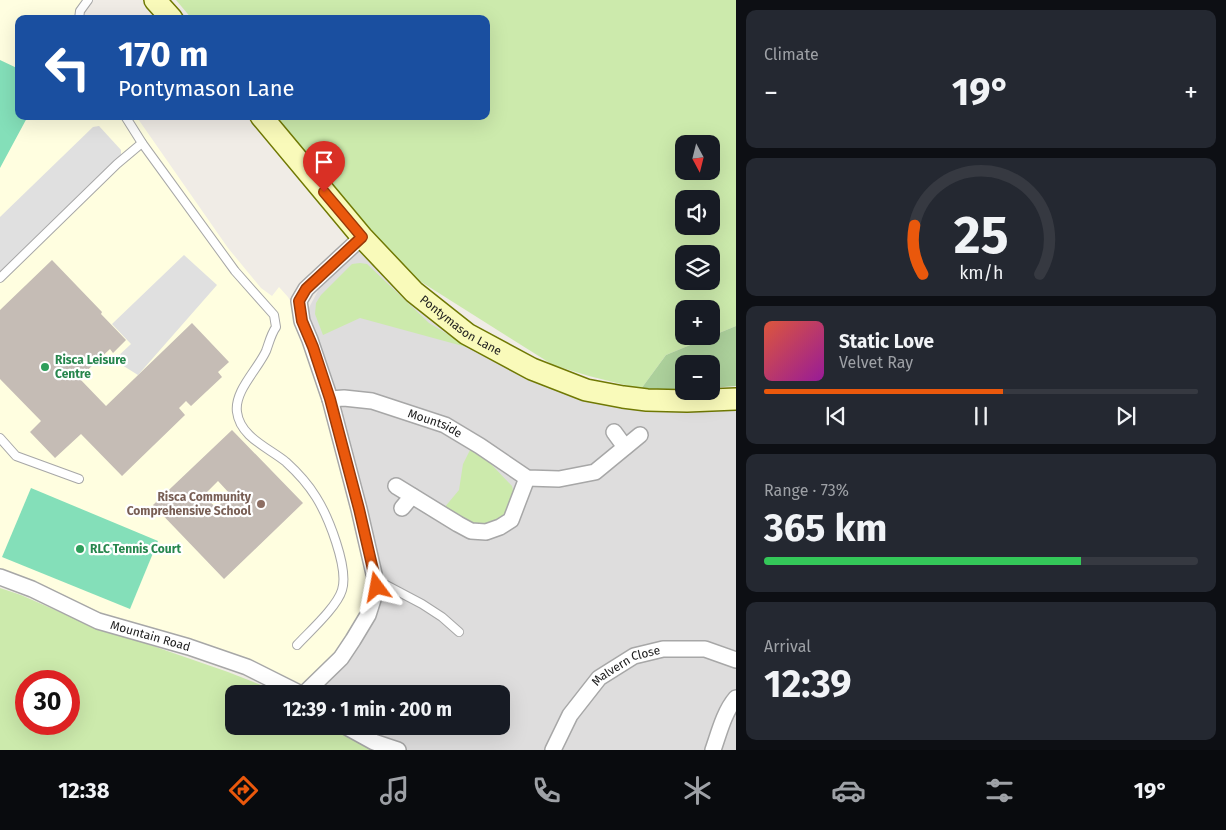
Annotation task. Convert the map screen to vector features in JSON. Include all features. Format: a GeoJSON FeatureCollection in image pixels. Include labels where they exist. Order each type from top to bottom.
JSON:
{"type":"FeatureCollection","features":[{"type":"Feature","properties":{"kind":"street"},"geometry":{"type":"LineString","coordinates":[[155,0],[168,15]]}},
{"type":"Feature","properties":{"kind":"street","name":"Pontymason Lane"},"geometry":{"type":"LineString","coordinates":[[264,120],[362,237],[414,292],[467,334],[532,369],[586,390],[623,397],[657,400],[736,399]]}},
{"type":"Feature","properties":{"kind":"street"},"geometry":{"type":"LineString","coordinates":[[362,237],[306,289],[299,301],[302,321],[313,347],[330,399],[377,587]]}},
{"type":"Feature","properties":{"kind":"street","name":"Mountside"},"geometry":{"type":"LineString","coordinates":[[330,399],[344,398],[372,401],[445,425],[527,478]]}},
{"type":"Feature","properties":{"kind":"street"},"geometry":{"type":"LineString","coordinates":[[614,432],[625,447]]}},
{"type":"Feature","properties":{"kind":"street"},"geometry":{"type":"LineString","coordinates":[[396,486],[471,531],[486,532],[500,527],[511,520],[527,478],[559,479],[595,472],[640,435]]}},
{"type":"Feature","properties":{"kind":"street"},"geometry":{"type":"LineString","coordinates":[[402,508],[412,496]]}},
{"type":"Feature","properties":{"kind":"street","name":"Mountain Road"},"geometry":{"type":"LineString","coordinates":[[0,577],[32,589],[98,621],[189,647],[247,667],[284,685]]}},
{"type":"Feature","properties":{"kind":"street","name":"Mountain Road"},"geometry":{"type":"LineString","coordinates":[[312,685],[345,652],[368,614],[377,587]]}},
{"type":"Feature","properties":{"kind":"street","name":"Malvern Close"},"geometry":{"type":"LineString","coordinates":[[553,750],[570,715],[599,678],[634,656],[663,649],[705,649],[736,660]]}},
{"type":"Feature","properties":{"kind":"street"},"geometry":{"type":"LineString","coordinates":[[713,750],[720,729],[736,698]]}},
{"type":"Feature","properties":{"kind":"street"},"geometry":{"type":"LineString","coordinates":[[361,735],[374,742],[398,750]]}},
{"type":"Feature","properties":{"kind":"lane"},"geometry":{"type":"LineString","coordinates":[[80,15],[80,11],[88,0]]}},
{"type":"Feature","properties":{"kind":"lane"},"geometry":{"type":"LineString","coordinates":[[128,120],[142,143],[235,271],[274,315],[276,327],[265,353],[247,380],[238,402],[237,412],[241,424],[249,435],[286,462],[302,478],[316,497],[335,541],[344,579],[337,601],[296,645]]}},
{"type":"Feature","properties":{"kind":"lane"},"geometry":{"type":"LineString","coordinates":[[0,278],[117,164],[142,143]]}},
{"type":"Feature","properties":{"kind":"lane"},"geometry":{"type":"LineString","coordinates":[[0,438],[16,456],[79,479]]}},
{"type":"Feature","properties":{"kind":"lane"},"geometry":{"type":"LineString","coordinates":[[377,587],[386,585],[422,604],[442,617],[459,632]]}},
{"type":"Feature","properties":{"kind":"shaded area"},"geometry":{"type":"Polygon","coordinates":[[[0,0],[88,0],[81,15],[15,15],[15,120],[139,120],[228,248],[261,288],[272,296],[279,287],[288,297],[302,321],[377,587],[368,615],[311,685],[282,685],[189,647],[0,577],[0,0]]]}},
{"type":"Feature","properties":{"kind":"shaded area"},"geometry":{"type":"Polygon","coordinates":[[[99,126],[121,150],[121,155],[0,273],[0,217],[93,127],[99,126]]]}},
{"type":"Feature","properties":{"kind":"shaded area"},"geometry":{"type":"Polygon","coordinates":[[[362,237],[414,292],[586,390],[675,395],[675,400],[736,399],[736,750],[390,750],[387,742],[376,735],[510,735],[510,685],[304,685],[302,321],[331,266],[362,237]]]}},
{"type":"Feature","properties":{"kind":"shaded area"},"geometry":{"type":"Polygon","coordinates":[[[184,255],[217,285],[138,375],[114,360],[131,344],[112,324],[184,255]]]}},
{"type":"Feature","properties":{"kind":"green space"},"geometry":{"type":"Polygon","coordinates":[[[176,0],[736,0],[736,326],[720,333],[720,300],[675,300],[675,345],[690,345],[666,355],[641,389],[553,365],[415,278],[339,195],[276,120],[490,120],[490,15],[189,15],[176,0]]]}},
{"type":"Feature","properties":{"kind":"green space"},"geometry":{"type":"Polygon","coordinates":[[[0,60],[15,67],[15,120],[26,120],[0,168],[0,60]]]}},
{"type":"Feature","properties":{"kind":"green space"},"geometry":{"type":"Polygon","coordinates":[[[352,264],[367,264],[429,323],[470,348],[360,318],[323,335],[315,314],[316,303],[321,295],[352,264]]]}},
{"type":"Feature","properties":{"kind":"green space"},"geometry":{"type":"Polygon","coordinates":[[[736,326],[736,386],[720,387],[720,355],[675,355],[675,391],[641,389],[666,355],[690,345],[720,345],[720,333],[736,326]]]}},
{"type":"Feature","properties":{"kind":"green space"},"geometry":{"type":"Polygon","coordinates":[[[470,450],[490,463],[512,486],[514,495],[507,514],[488,525],[469,525],[444,508],[459,490],[463,464],[470,450]]]}},
{"type":"Feature","properties":{"kind":"green space","name":"RLC Tennis Court"},"geometry":{"type":"Polygon","coordinates":[[[31,488],[158,541],[130,609],[2,557],[31,488]]]}},
{"type":"Feature","properties":{"kind":"green space"},"geometry":{"type":"Polygon","coordinates":[[[0,588],[78,620],[261,685],[225,685],[225,735],[353,735],[363,741],[371,750],[0,750],[0,588]]]}},
{"type":"Feature","properties":{"kind":"building","name":"Risca Leisure Centre"},"geometry":{"type":"Polygon","coordinates":[[[52,260],[126,340],[113,353],[110,349],[79,378],[106,406],[192,323],[229,362],[218,372],[222,377],[191,406],[186,401],[179,408],[185,415],[122,476],[81,434],[55,458],[30,432],[41,421],[0,379],[0,310],[52,260]]]}},
{"type":"Feature","properties":{"kind":"building","name":"Risca Community Comprehensive School"},"geometry":{"type":"Polygon","coordinates":[[[232,430],[303,503],[224,579],[153,505],[232,430]],[[218,481],[204,495],[216,508],[230,494],[218,481]]]}},
{"type":"Feature","properties":{"kind":"place","name":"Risca Leisure Centre"},"geometry":{"type":"Point","coordinates":[45,367]}},
{"type":"Feature","properties":{"kind":"place","name":"Risca Community Comprehensive School"},"geometry":{"type":"Point","coordinates":[261,504]}},
{"type":"Feature","properties":{"kind":"place","name":"RLC Tennis Court"},"geometry":{"type":"Point","coordinates":[80,549]}},
{"type":"Feature","properties":{"kind":"route"},"geometry":{"type":"LineString","coordinates":[[324,192],[362,237],[306,289],[299,301],[302,321],[313,347],[330,399],[377,587]]}}]}
